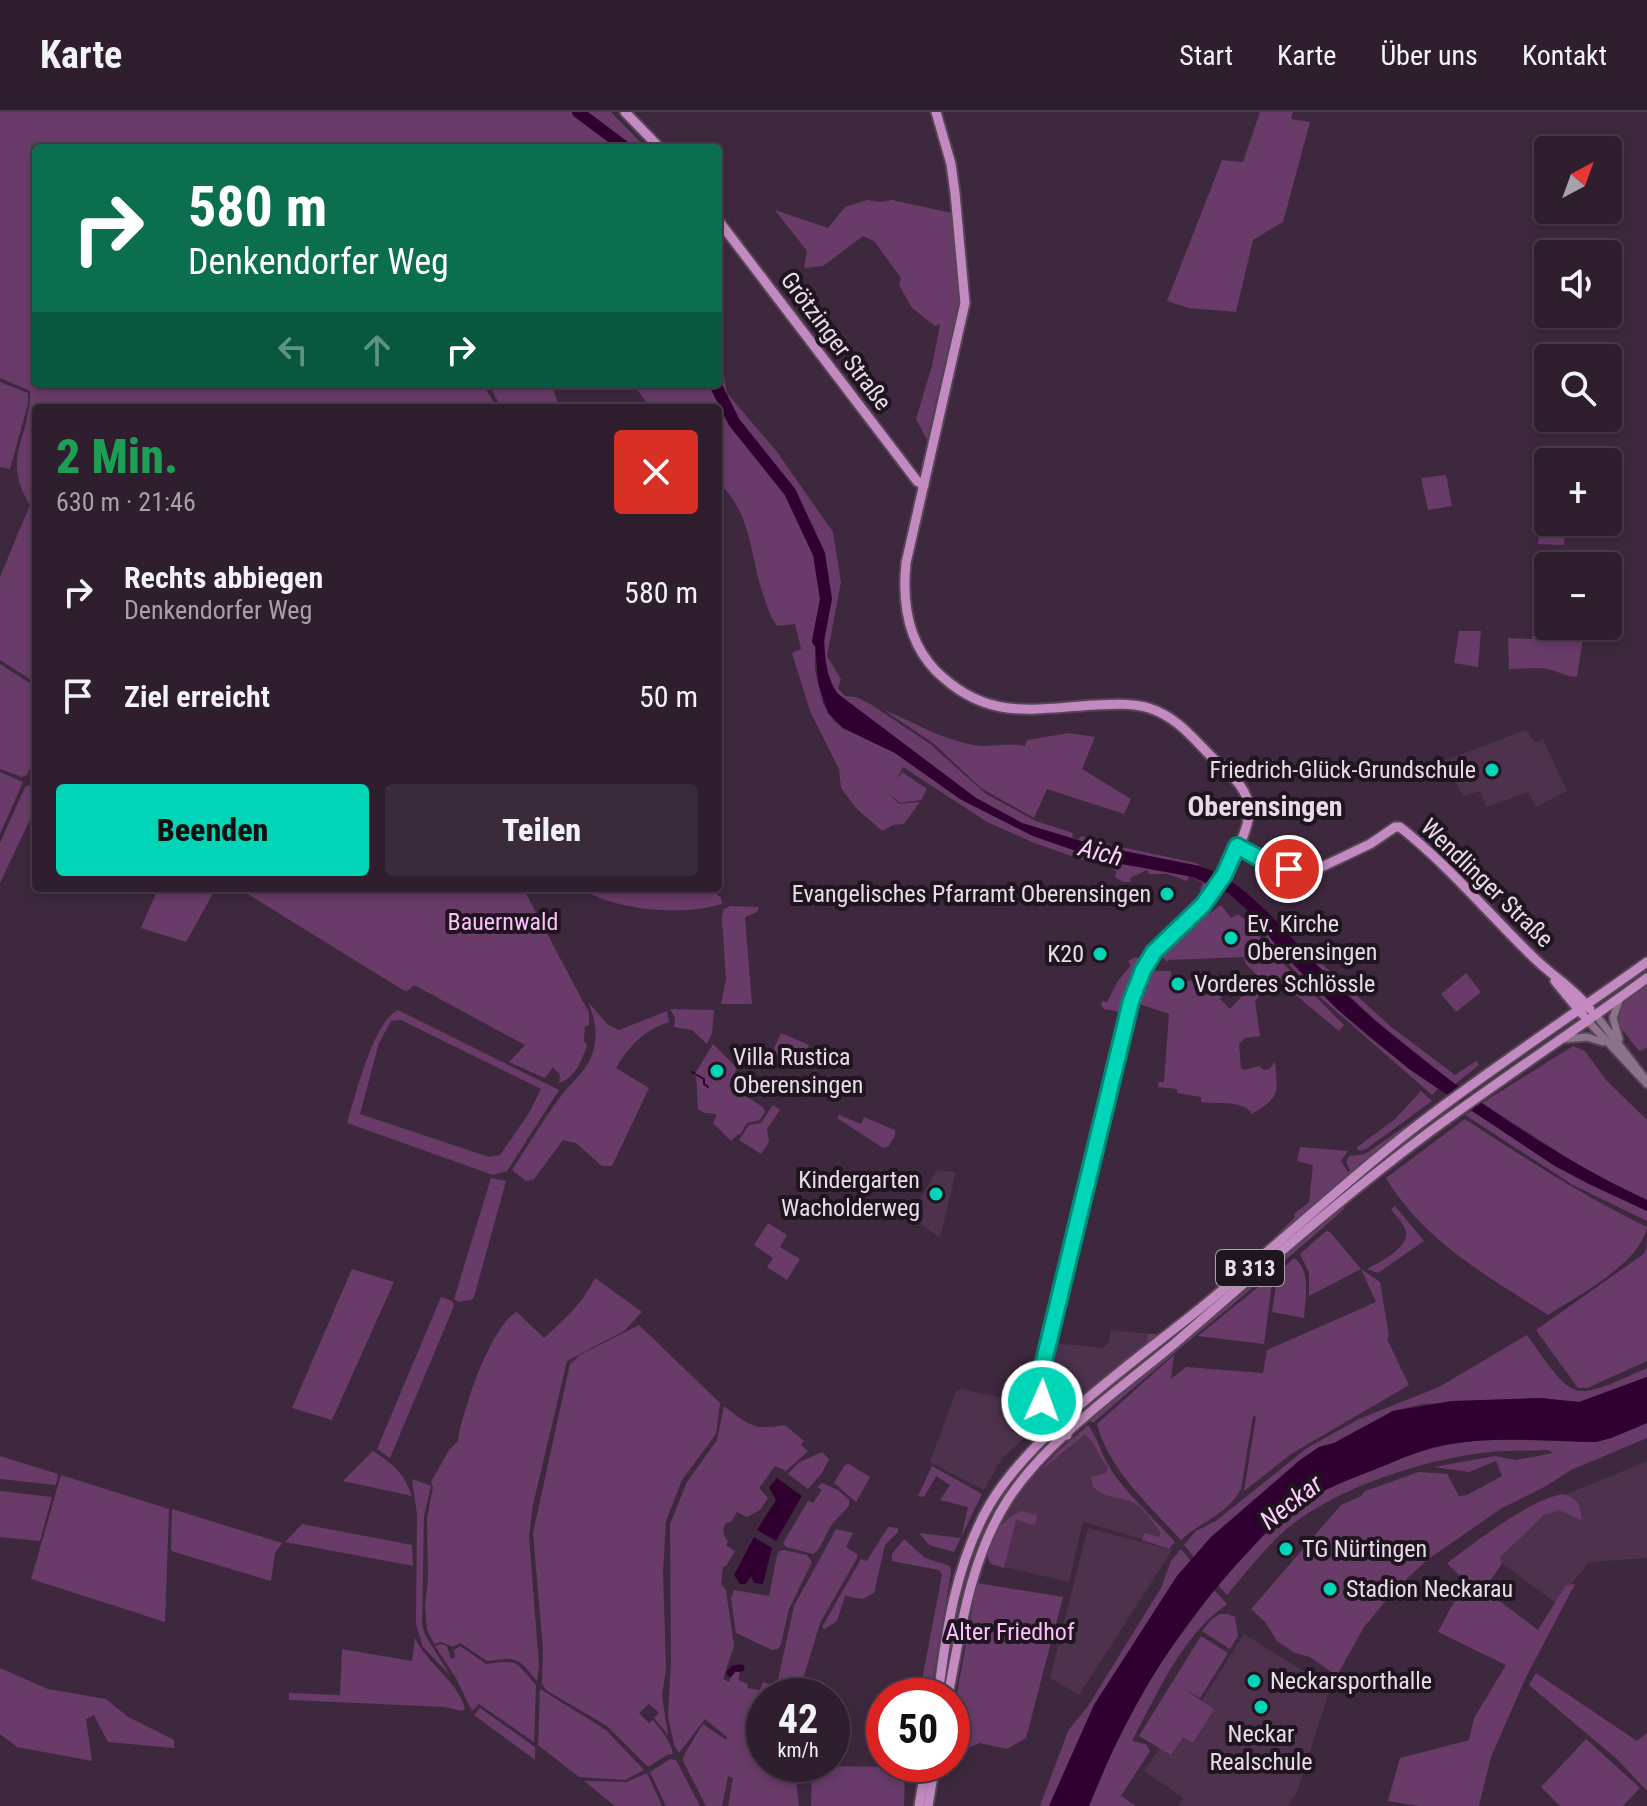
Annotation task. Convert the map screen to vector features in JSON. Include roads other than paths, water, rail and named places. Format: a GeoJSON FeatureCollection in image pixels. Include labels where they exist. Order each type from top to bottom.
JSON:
{"type":"FeatureCollection","features":[{"type":"Feature","properties":{"kind":"main road"},"geometry":{"type":"LineString","coordinates":[[625,112],[656,144]]}},
{"type":"Feature","properties":{"kind":"main road"},"geometry":{"type":"LineString","coordinates":[[936,112],[951,164],[965,295],[906,563],[905,599],[913,637],[932,667],[968,697],[1004,709],[1129,704],[1165,714],[1186,728],[1242,788],[1249,811],[1224,875],[1194,914],[1154,952],[1131,1001],[1040,1381],[1042,1401],[1067,1435]]}},
{"type":"Feature","properties":{"kind":"main road","name":"Grötzinger Straße"},"geometry":{"type":"LineString","coordinates":[[722,225],[917,481],[924,485]]}},
{"type":"Feature","properties":{"kind":"main road","name":"Wendlinger Straße"},"geometry":{"type":"LineString","coordinates":[[1237,846],[1271,864],[1309,873],[1353,853],[1397,826],[1467,888],[1592,1018]]}},
{"type":"Feature","properties":{"kind":"main road","name":"B 313"},"geometry":{"type":"LineString","coordinates":[[941,1678],[954,1599],[972,1539],[1003,1484],[1028,1454],[1058,1425],[1270,1251],[1369,1164],[1435,1113],[1647,962]]}},
{"type":"Feature","properties":{"kind":"main road","name":"B 313"},"geometry":{"type":"LineString","coordinates":[[952,1678],[971,1583],[983,1546],[994,1522],[1023,1479],[1067,1435],[1340,1201],[1443,1123],[1647,978]]}},
{"type":"Feature","properties":{"kind":"main road"},"geometry":{"type":"LineString","coordinates":[[919,1806],[923,1782]]}},
{"type":"Feature","properties":{"kind":"main road"},"geometry":{"type":"LineString","coordinates":[[928,1806],[932,1782]]}},
{"type":"Feature","properties":{"kind":"street"},"geometry":{"type":"LineString","coordinates":[[1621,997],[1613,1018],[1626,1052]]}},
{"type":"Feature","properties":{"kind":"street"},"geometry":{"type":"LineString","coordinates":[[1592,1018],[1607,1043],[1647,1083]]}},
{"type":"Feature","properties":{"kind":"street"},"geometry":{"type":"LineString","coordinates":[[1592,1018],[1626,1052],[1647,1083]]}},
{"type":"Feature","properties":{"kind":"street"},"geometry":{"type":"LineString","coordinates":[[1562,1039],[1587,1037],[1607,1043]]}},
{"type":"Feature","properties":{"kind":"water"},"geometry":{"type":"Polygon","coordinates":[[[821,624],[824,625],[827,670],[838,694],[976,798],[1022,823],[1094,845],[1200,866],[1230,881],[1268,913],[1348,996],[1408,1048],[1540,1142],[1647,1200],[1647,1211],[1555,1166],[1409,1069],[1337,1009],[1278,948],[1253,915],[1228,893],[1193,877],[1105,861],[1033,836],[960,799],[895,753],[843,728],[828,713],[818,683],[815,641],[821,624]]]}},
{"type":"Feature","properties":{"kind":"water","name":"Neckar"},"geometry":{"type":"Polygon","coordinates":[[[1647,1377],[1647,1423],[1611,1438],[1596,1442],[1481,1441],[1436,1447],[1336,1485],[1293,1509],[1237,1564],[1170,1649],[1118,1740],[1089,1806],[1049,1806],[1094,1705],[1177,1576],[1211,1537],[1300,1460],[1319,1447],[1334,1443],[1393,1411],[1452,1401],[1540,1398],[1579,1402],[1647,1377]]]}},
{"type":"Feature","properties":{"kind":"water"},"geometry":{"type":"Polygon","coordinates":[[[777,1478],[802,1496],[776,1541],[757,1530],[776,1500],[769,1487],[777,1478]]]}},
{"type":"Feature","properties":{"kind":"water"},"geometry":{"type":"Polygon","coordinates":[[[754,1537],[772,1548],[763,1584],[754,1583],[751,1576],[746,1584],[740,1584],[734,1575],[754,1537]]]}},
{"type":"Feature","properties":{"kind":"waterway","name":"Aich"},"geometry":{"type":"LineString","coordinates":[[578,112],[621,144]]}},
{"type":"Feature","properties":{"kind":"waterway","name":"Aich"},"geometry":{"type":"LineString","coordinates":[[717,388],[734,422],[790,492],[819,554],[826,599],[818,641]]}},
{"type":"Feature","properties":{"kind":"waterway"},"geometry":{"type":"LineString","coordinates":[[697,1075],[704,1079],[708,1087]]}},
{"type":"Feature","properties":{"kind":"waterway"},"geometry":{"type":"LineString","coordinates":[[730,1673],[733,1669],[741,1668]]}},
{"type":"Feature","properties":{"kind":"place","name":"Friedrich-Glück-Grundschule"},"geometry":{"type":"Point","coordinates":[1492,770]}},
{"type":"Feature","properties":{"kind":"place","name":"Evangelisches Pfarramt Oberensingen"},"geometry":{"type":"Point","coordinates":[1167,894]}},
{"type":"Feature","properties":{"kind":"place","name":"Ev. Kirche Oberensingen"},"geometry":{"type":"Point","coordinates":[1231,938]}},
{"type":"Feature","properties":{"kind":"place","name":"K20"},"geometry":{"type":"Point","coordinates":[1100,954]}},
{"type":"Feature","properties":{"kind":"place","name":"Vorderes Schlössle"},"geometry":{"type":"Point","coordinates":[1178,984]}},
{"type":"Feature","properties":{"kind":"place","name":"Villa Rustica Oberensingen"},"geometry":{"type":"Point","coordinates":[717,1071]}},
{"type":"Feature","properties":{"kind":"place","name":"Kindergarten Wacholderweg"},"geometry":{"type":"Point","coordinates":[936,1194]}},
{"type":"Feature","properties":{"kind":"place","name":"TG Nürtingen"},"geometry":{"type":"Point","coordinates":[1286,1549]}},
{"type":"Feature","properties":{"kind":"place","name":"Stadion Neckarau"},"geometry":{"type":"Point","coordinates":[1330,1589]}},
{"type":"Feature","properties":{"kind":"place","name":"Neckarsporthalle"},"geometry":{"type":"Point","coordinates":[1254,1681]}},
{"type":"Feature","properties":{"kind":"place","name":"Neckar Realschule"},"geometry":{"type":"Point","coordinates":[1261,1707]}},
{"type":"Feature","properties":{"kind":"district","name":"Oberensingen"},"geometry":{"type":"Point","coordinates":[1265,806]}},
{"type":"Feature","properties":{"kind":"park label","name":"Bauernwald"},"geometry":{"type":"Point","coordinates":[503,922]}},
{"type":"Feature","properties":{"kind":"park label","name":"Alter Friedhof"},"geometry":{"type":"Point","coordinates":[1010,1632]}}]}
